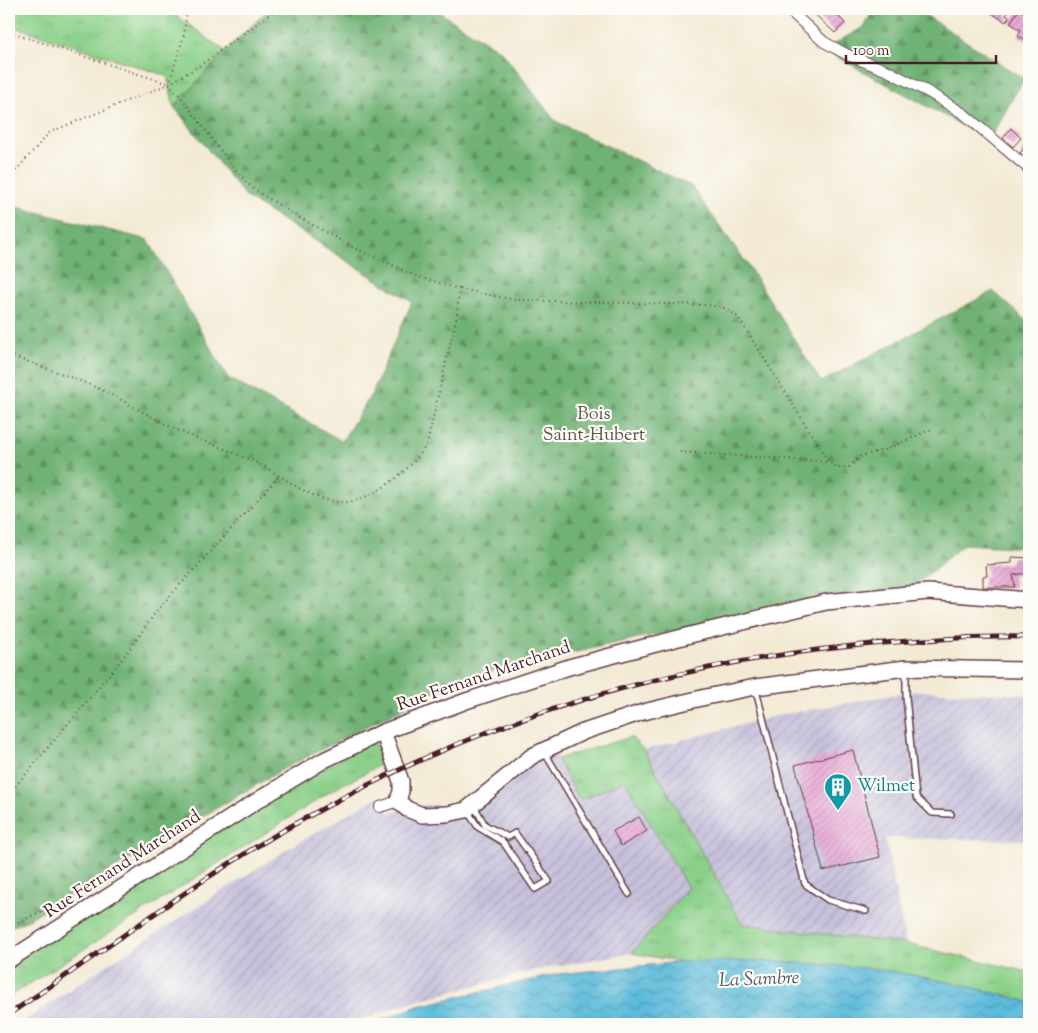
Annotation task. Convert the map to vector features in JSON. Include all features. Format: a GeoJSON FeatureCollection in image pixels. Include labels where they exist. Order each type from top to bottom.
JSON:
{"type":"FeatureCollection","features":[{"type":"Feature","properties":{"kind":"street"},"geometry":{"type":"LineString","coordinates":[[788,9],[824,42],[848,56],[888,72],[930,93],[964,114],[1029,169]]}},
{"type":"Feature","properties":{"kind":"street","name":"Rue Fernand Marchand"},"geometry":{"type":"LineString","coordinates":[[9,960],[316,764],[383,732],[466,701],[569,667],[826,602],[928,592],[1029,600]]}},
{"type":"Feature","properties":{"kind":"street"},"geometry":{"type":"LineString","coordinates":[[398,801],[407,810],[422,815],[447,814],[469,807],[532,756],[583,732],[643,712],[755,687],[906,668],[1029,670]]}},
{"type":"Feature","properties":{"kind":"street"},"geometry":{"type":"LineString","coordinates":[[383,732],[401,781],[398,801]]}},
{"type":"Feature","properties":{"kind":"street"},"geometry":{"type":"LineString","coordinates":[[380,807],[398,801]]}},
{"type":"Feature","properties":{"kind":"lane"},"geometry":{"type":"LineString","coordinates":[[906,668],[906,697],[916,797],[932,813],[951,814]]}},
{"type":"Feature","properties":{"kind":"lane"},"geometry":{"type":"LineString","coordinates":[[755,687],[805,884],[828,900],[866,911]]}},
{"type":"Feature","properties":{"kind":"lane"},"geometry":{"type":"LineString","coordinates":[[543,750],[629,894]]}},
{"type":"Feature","properties":{"kind":"lane"},"geometry":{"type":"LineString","coordinates":[[469,807],[485,825],[508,837],[514,833],[549,881],[535,889],[503,842],[478,827],[469,807]]}},
{"type":"Feature","properties":{"kind":"path"},"geometry":{"type":"LineString","coordinates":[[169,84],[184,35],[187,9]]}},
{"type":"Feature","properties":{"kind":"path"},"geometry":{"type":"LineString","coordinates":[[9,178],[50,132],[169,84],[199,66],[277,9]]}},
{"type":"Feature","properties":{"kind":"path"},"geometry":{"type":"LineString","coordinates":[[9,32],[169,84],[181,97],[234,168],[252,188],[295,216],[354,248],[416,276],[459,289],[516,300],[699,305],[724,308],[738,317],[829,462],[838,468],[849,467],[861,456],[887,449],[934,428]]}},
{"type":"Feature","properties":{"kind":"path"},"geometry":{"type":"LineString","coordinates":[[9,355],[106,392],[176,429],[255,462],[312,494],[331,501],[344,502],[356,500],[378,490],[409,467],[427,444],[457,315],[459,289]]}},
{"type":"Feature","properties":{"kind":"path"},"geometry":{"type":"LineString","coordinates":[[680,452],[829,462]]}},
{"type":"Feature","properties":{"kind":"path"},"geometry":{"type":"LineString","coordinates":[[9,794],[123,658],[158,609],[279,476]]}},
{"type":"Feature","properties":{"kind":"path"},"geometry":{"type":"LineString","coordinates":[[9,927],[92,886],[118,889]]}},
{"type":"Feature","properties":{"kind":"shaded area"},"geometry":{"type":"Polygon","coordinates":[[[915,691],[1029,695],[1029,840],[885,838],[906,944],[742,924],[644,750],[775,716],[915,691]]]}},
{"type":"Feature","properties":{"kind":"shaded area"},"geometry":{"type":"Polygon","coordinates":[[[553,751],[580,800],[625,780],[688,888],[632,953],[549,967],[426,998],[390,1009],[353,1024],[20,1024],[99,970],[286,850],[377,797],[390,813],[424,805],[462,805],[553,751]]]}},
{"type":"Feature","properties":{"kind":"green space"},"geometry":{"type":"Polygon","coordinates":[[[9,9],[167,9],[225,51],[174,107],[167,76],[9,25],[9,9]]]}},
{"type":"Feature","properties":{"kind":"green space","name":"Bois Saint-Hubert"},"geometry":{"type":"Polygon","coordinates":[[[269,9],[434,9],[502,52],[555,121],[691,186],[747,264],[821,382],[993,291],[1029,323],[1029,548],[964,544],[912,588],[638,638],[462,678],[283,769],[25,921],[9,928],[9,205],[148,240],[228,378],[342,441],[372,393],[412,302],[246,197],[174,107],[225,51],[269,9]]]}},
{"type":"Feature","properties":{"kind":"green space"},"geometry":{"type":"Polygon","coordinates":[[[873,9],[916,9],[1024,79],[989,140],[824,50],[865,26],[873,9]]]}},
{"type":"Feature","properties":{"kind":"green space"},"geometry":{"type":"Polygon","coordinates":[[[631,737],[644,750],[742,924],[906,944],[1029,972],[1029,1002],[967,986],[894,972],[817,964],[757,961],[681,962],[632,953],[688,888],[625,780],[580,800],[557,759],[631,737]]]}},
{"type":"Feature","properties":{"kind":"green space"},"geometry":{"type":"Polygon","coordinates":[[[370,743],[379,746],[391,759],[333,790],[9,997],[9,966],[242,814],[370,743]]]}},
{"type":"Feature","properties":{"kind":"water","name":"La Sambre"},"geometry":{"type":"Polygon","coordinates":[[[757,961],[877,970],[962,985],[1029,1002],[1029,1024],[371,1024],[418,1006],[558,974],[681,962],[757,961]]]}},
{"type":"Feature","properties":{"kind":"building"},"geometry":{"type":"Polygon","coordinates":[[[809,9],[831,9],[845,23],[835,33],[809,9]]]}},
{"type":"Feature","properties":{"kind":"building"},"geometry":{"type":"Polygon","coordinates":[[[985,9],[1010,9],[1006,15],[1009,17],[1006,22],[985,9]]]}},
{"type":"Feature","properties":{"kind":"building"},"geometry":{"type":"Polygon","coordinates":[[[1019,10],[1029,17],[1029,35],[1026,40],[1018,36],[1021,30],[1010,23],[1019,10]]]}},
{"type":"Feature","properties":{"kind":"building"},"geometry":{"type":"Polygon","coordinates":[[[1011,128],[1021,138],[1013,147],[1003,138],[1011,128]]]}},
{"type":"Feature","properties":{"kind":"building"},"geometry":{"type":"Polygon","coordinates":[[[1028,143],[1029,145],[1028,160],[1020,153],[1028,143]]]}},
{"type":"Feature","properties":{"kind":"building"},"geometry":{"type":"Polygon","coordinates":[[[1012,557],[1029,558],[1029,573],[1013,575],[1015,587],[983,587],[983,576],[987,576],[986,565],[1012,563],[1012,557]]]}},
{"type":"Feature","properties":{"kind":"building","name":"Wilmet"},"geometry":{"type":"Polygon","coordinates":[[[853,750],[880,857],[823,871],[795,765],[853,750]]]}},
{"type":"Feature","properties":{"kind":"building"},"geometry":{"type":"Polygon","coordinates":[[[639,817],[647,831],[621,846],[613,831],[639,817]]]}},
{"type":"Feature","properties":{"kind":"railway"},"geometry":{"type":"LineString","coordinates":[[9,1014],[227,865],[264,842],[371,784],[440,751],[511,723],[583,699],[656,679],[731,663],[807,651],[884,643],[957,638],[1029,637]]}},
{"type":"Feature","properties":{"kind":"place","name":"Wilmet"},"geometry":{"type":"Point","coordinates":[838,811]}}]}
